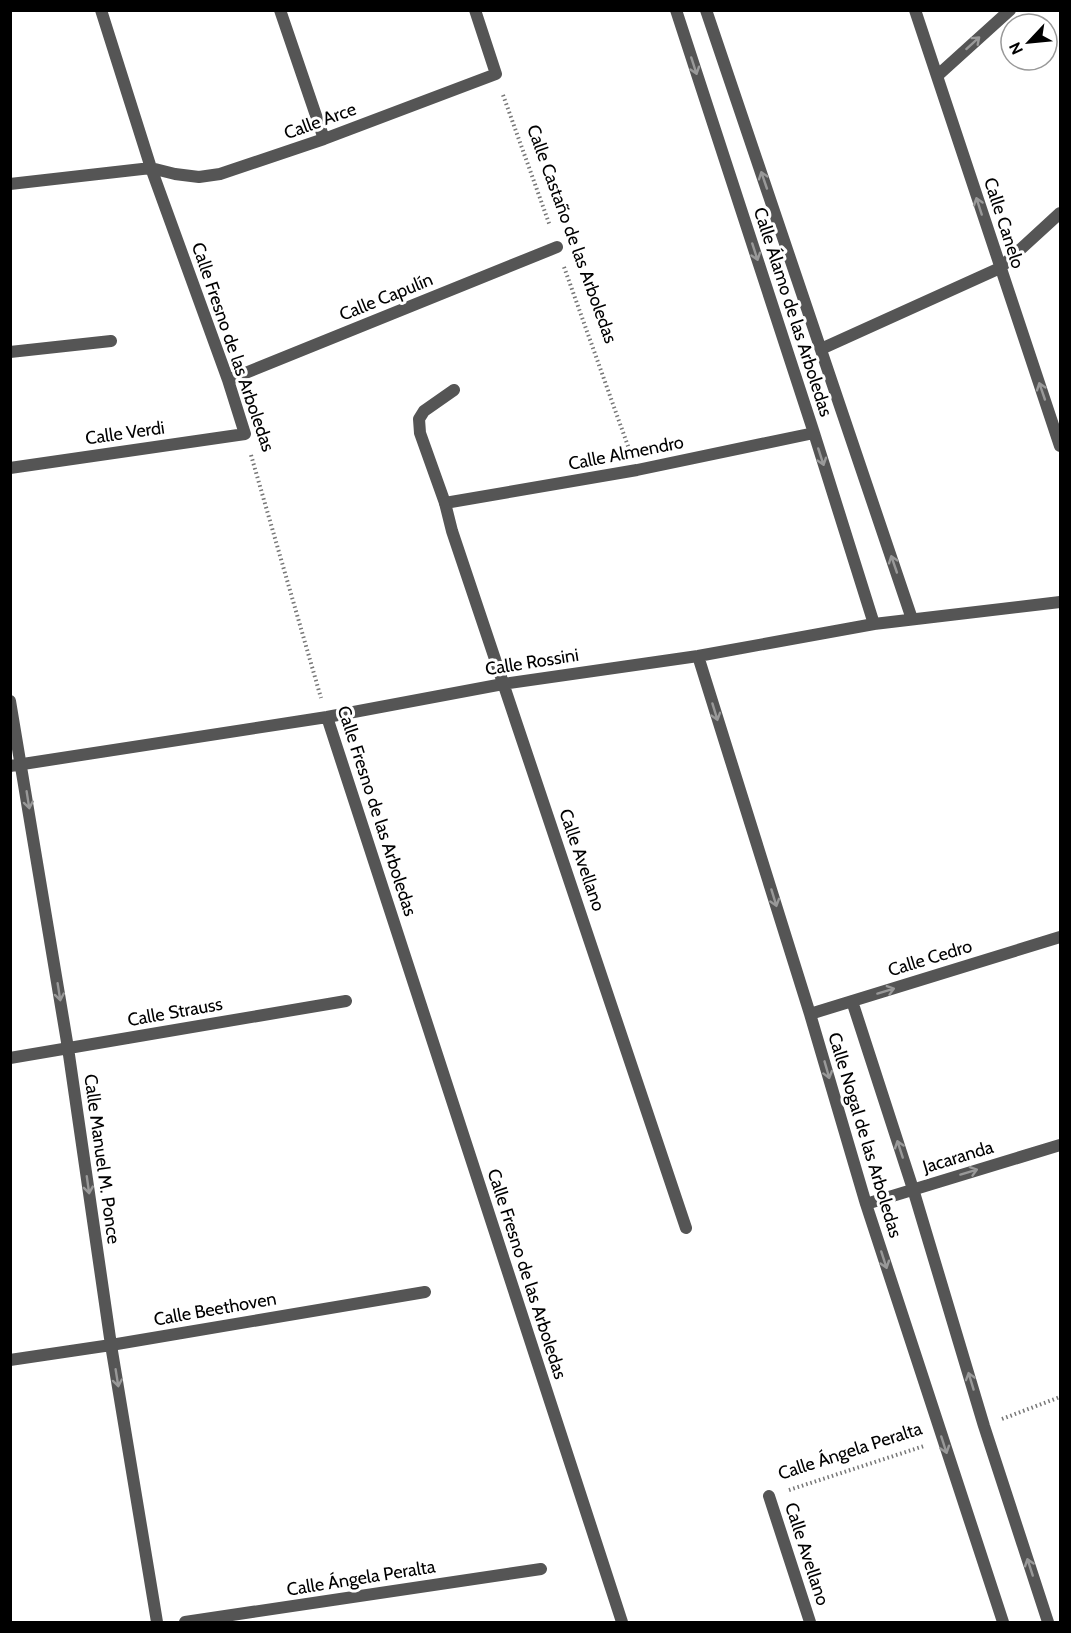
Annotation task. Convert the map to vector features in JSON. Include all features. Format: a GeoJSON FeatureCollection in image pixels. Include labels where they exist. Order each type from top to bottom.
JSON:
{"type":"FeatureCollection","features":[{"type":"Feature","properties":{"kind":"street","name":"Calle Fresno de las Arboledas"},"geometry":{"type":"LineString","coordinates":[[101,10],[151,168],[228,380],[245,434]]}},
{"type":"Feature","properties":{"kind":"street"},"geometry":{"type":"LineString","coordinates":[[280,10],[324,139]]}},
{"type":"Feature","properties":{"kind":"street"},"geometry":{"type":"LineString","coordinates":[[475,10],[496,74]]}},
{"type":"Feature","properties":{"kind":"street","name":"Calle Álamo de las Arboledas"},"geometry":{"type":"LineString","coordinates":[[676,10],[874,624]]}},
{"type":"Feature","properties":{"kind":"street","name":"Calle Álamo de las Arboledas"},"geometry":{"type":"LineString","coordinates":[[706,10],[912,619]]}},
{"type":"Feature","properties":{"kind":"street","name":"Calle Canelo"},"geometry":{"type":"LineString","coordinates":[[915,10],[1060,446]]}},
{"type":"Feature","properties":{"kind":"street"},"geometry":{"type":"LineString","coordinates":[[937,76],[1010,10]]}},
{"type":"Feature","properties":{"kind":"street","name":"Calle Arce"},"geometry":{"type":"LineString","coordinates":[[10,184],[151,168],[199,177],[220,174],[324,139],[496,74]]}},
{"type":"Feature","properties":{"kind":"street"},"geometry":{"type":"LineString","coordinates":[[821,349],[1000,268],[1060,213]]}},
{"type":"Feature","properties":{"kind":"street","name":"Calle Capulín"},"geometry":{"type":"LineString","coordinates":[[228,380],[557,247]]}},
{"type":"Feature","properties":{"kind":"street"},"geometry":{"type":"LineString","coordinates":[[10,352],[111,341]]}},
{"type":"Feature","properties":{"kind":"street","name":"Calle Avellano"},"geometry":{"type":"LineString","coordinates":[[454,390],[424,411],[418,419],[420,433],[686,1228]]}},
{"type":"Feature","properties":{"kind":"street","name":"Calle Almendro"},"geometry":{"type":"LineString","coordinates":[[445,503],[637,470],[814,433]]}},
{"type":"Feature","properties":{"kind":"street","name":"Calle Verdi"},"geometry":{"type":"LineString","coordinates":[[10,468],[245,434]]}},
{"type":"Feature","properties":{"kind":"street","name":"Calle Rossini"},"geometry":{"type":"LineString","coordinates":[[16,765],[327,717],[503,684],[698,656],[874,624],[1060,602]]}},
{"type":"Feature","properties":{"kind":"street","name":"Calle Nogal de las Arboledas"},"geometry":{"type":"LineString","coordinates":[[698,656],[810,1014],[866,1204],[1003,1623]]}},
{"type":"Feature","properties":{"kind":"street","name":"Calle Manuel M. Ponce"},"geometry":{"type":"LineString","coordinates":[[10,701],[16,765],[68,1048],[111,1345],[157,1623]]}},
{"type":"Feature","properties":{"kind":"street","name":"Calle Fresno de las Arboledas"},"geometry":{"type":"LineString","coordinates":[[327,717],[622,1623]]}},
{"type":"Feature","properties":{"kind":"street","name":"Calle Cedro"},"geometry":{"type":"LineString","coordinates":[[810,1014],[1060,937]]}},
{"type":"Feature","properties":{"kind":"street","name":"Calle Strauss"},"geometry":{"type":"LineString","coordinates":[[10,1058],[346,1001]]}},
{"type":"Feature","properties":{"kind":"street","name":"Calle Nogal de las Arboledas"},"geometry":{"type":"LineString","coordinates":[[852,1001],[1048,1623]]}},
{"type":"Feature","properties":{"kind":"street","name":"Jacaranda"},"geometry":{"type":"LineString","coordinates":[[866,1204],[1060,1145]]}},
{"type":"Feature","properties":{"kind":"street","name":"Calle Beethoven"},"geometry":{"type":"LineString","coordinates":[[10,1360],[425,1292]]}},
{"type":"Feature","properties":{"kind":"street","name":"Calle Avellano"},"geometry":{"type":"LineString","coordinates":[[769,1496],[810,1623]]}},
{"type":"Feature","properties":{"kind":"street","name":"Calle Ángela Peralta"},"geometry":{"type":"LineString","coordinates":[[185,1623],[541,1569]]}},
{"type":"Feature","properties":{"kind":"path","name":"Calle Castaño de las Arboledas"},"geometry":{"type":"LineString","coordinates":[[496,74],[637,470]]}},
{"type":"Feature","properties":{"kind":"path","name":"Calle Fresno de las Arboledas"},"geometry":{"type":"LineString","coordinates":[[245,434],[327,717]]}},
{"type":"Feature","properties":{"kind":"path","name":"Calle Ángela Peralta"},"geometry":{"type":"LineString","coordinates":[[769,1496],[942,1440]]}}]}
